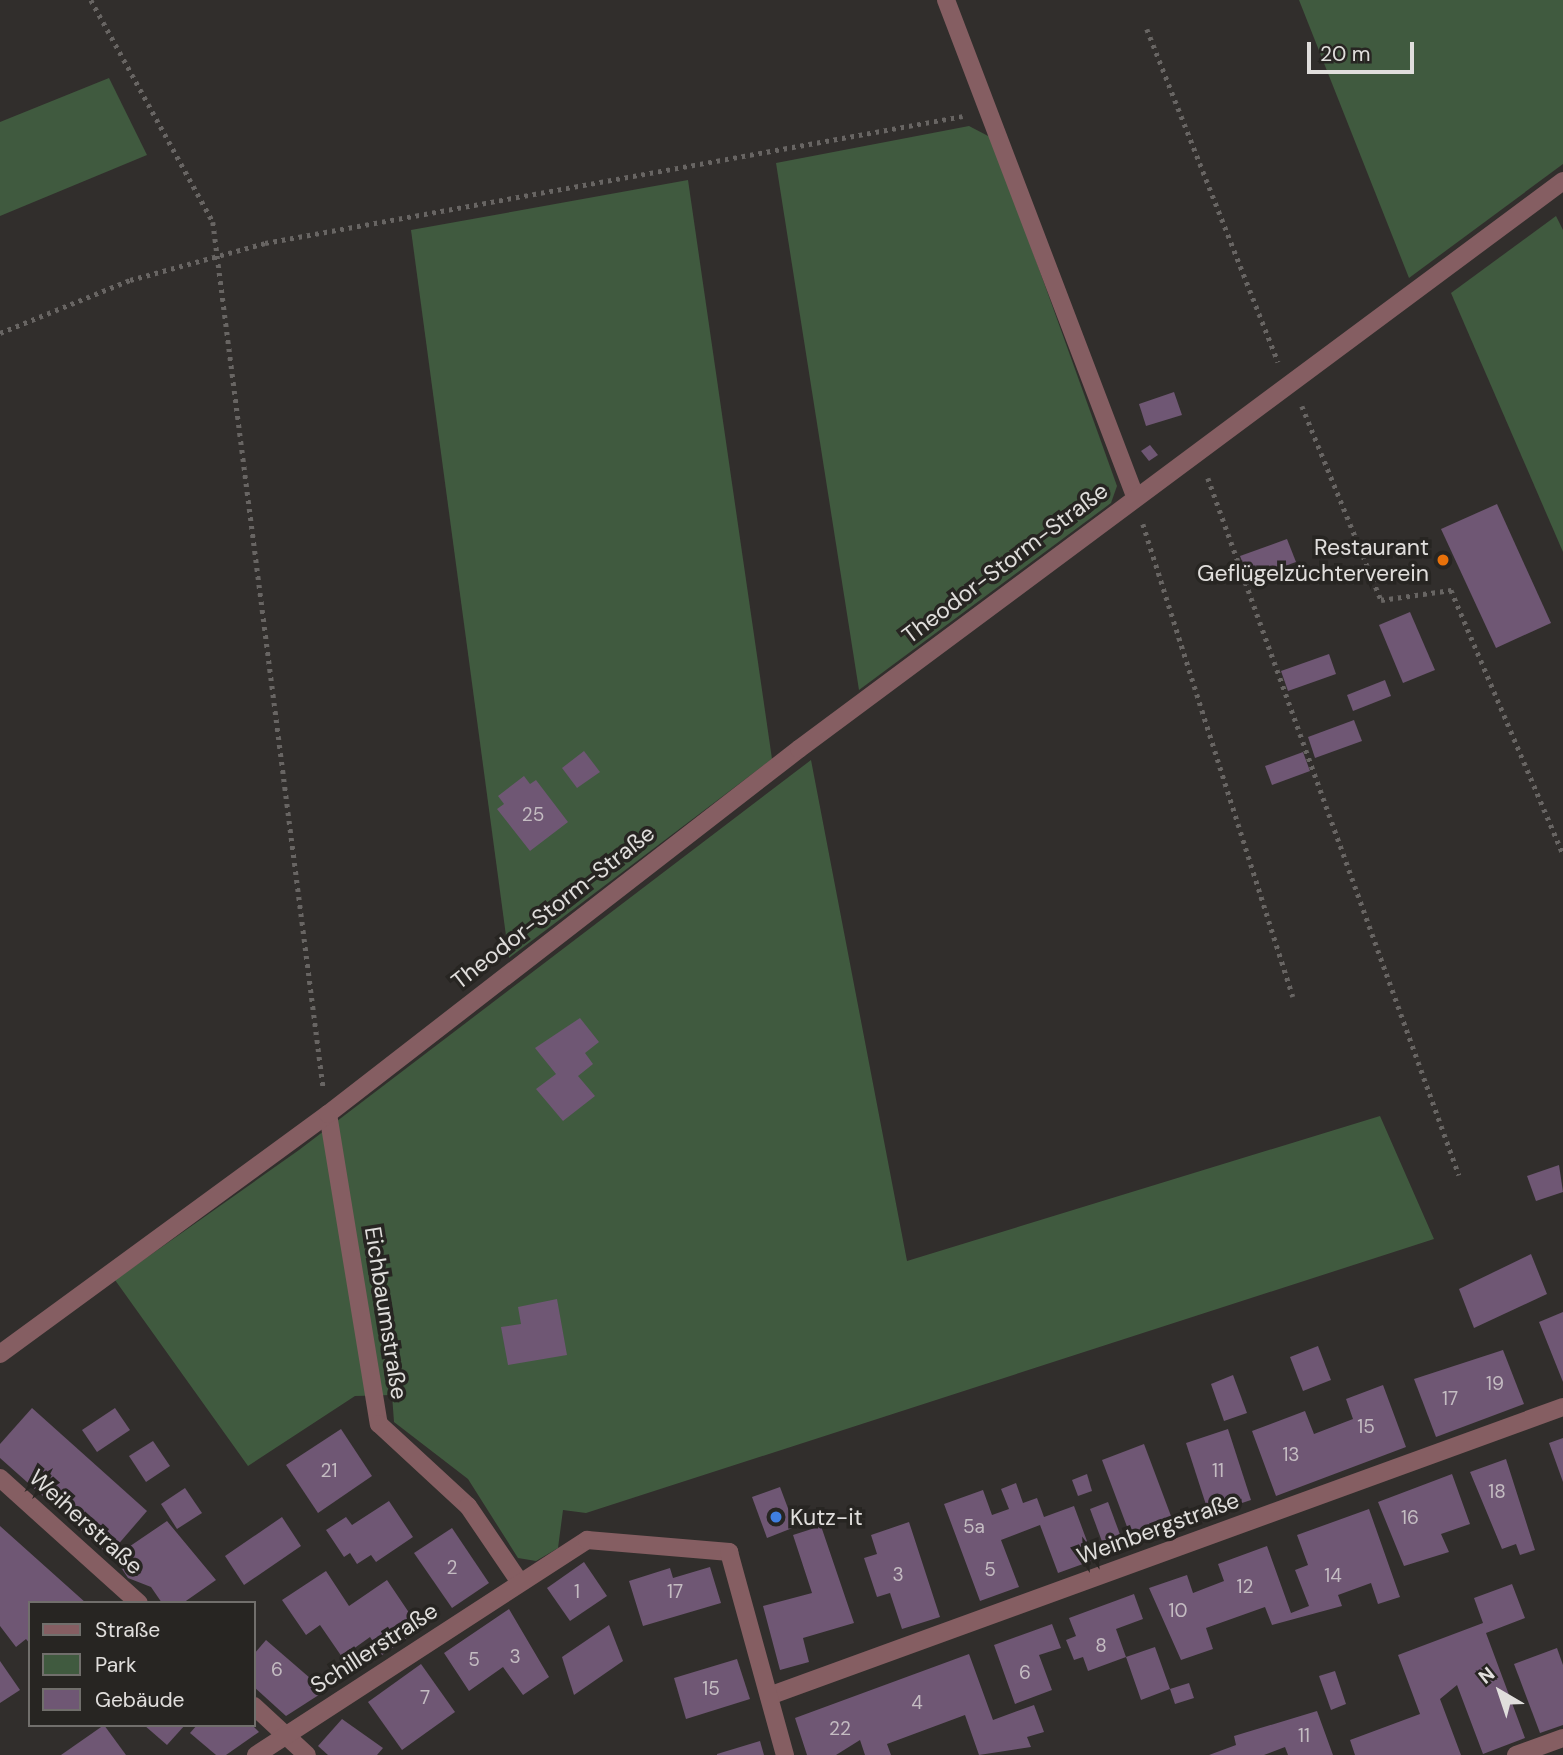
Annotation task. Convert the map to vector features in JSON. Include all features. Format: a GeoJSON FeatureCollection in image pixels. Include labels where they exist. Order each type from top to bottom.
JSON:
{"type":"FeatureCollection","features":[{"type":"Feature","properties":{"kind":"street","name":"Theodor-Storm-Straße"},"geometry":{"type":"LineString","coordinates":[[946,0],[1135,496]]}},
{"type":"Feature","properties":{"kind":"street","name":"Theodor-Storm-Straße"},"geometry":{"type":"LineString","coordinates":[[0,1354],[328,1114],[1135,496],[1563,181]]}},
{"type":"Feature","properties":{"kind":"street","name":"Eichbaumstraße"},"geometry":{"type":"LineString","coordinates":[[328,1114],[379,1424],[468,1506],[519,1581]]}},
{"type":"Feature","properties":{"kind":"street","name":"Weinbergstraße"},"geometry":{"type":"LineString","coordinates":[[769,1696],[1563,1407]]}},
{"type":"Feature","properties":{"kind":"street","name":"Weiherstraße"},"geometry":{"type":"LineString","coordinates":[[0,1478],[137,1601]]}},
{"type":"Feature","properties":{"kind":"street"},"geometry":{"type":"LineString","coordinates":[[519,1581],[587,1541],[729,1552],[786,1755]]}},
{"type":"Feature","properties":{"kind":"street","name":"Schillerstraße"},"geometry":{"type":"LineString","coordinates":[[256,1755],[519,1581]]}},
{"type":"Feature","properties":{"kind":"street"},"geometry":{"type":"LineString","coordinates":[[256,1708],[307,1755]]}},
{"type":"Feature","properties":{"kind":"street"},"geometry":{"type":"LineString","coordinates":[[1516,1755],[1563,1738]]}},
{"type":"Feature","properties":{"kind":"path"},"geometry":{"type":"LineString","coordinates":[[91,0],[213,222],[328,1114]]}},
{"type":"Feature","properties":{"kind":"path"},"geometry":{"type":"LineString","coordinates":[[1147,29],[1381,600],[1451,590],[1563,853]]}},
{"type":"Feature","properties":{"kind":"path"},"geometry":{"type":"LineString","coordinates":[[0,333],[130,280],[219,256],[988,111]]}},
{"type":"Feature","properties":{"kind":"path"},"geometry":{"type":"LineString","coordinates":[[1198,451],[1459,1175]]}},
{"type":"Feature","properties":{"kind":"path"},"geometry":{"type":"LineString","coordinates":[[1135,496],[1293,997]]}},
{"type":"Feature","properties":{"kind":"green space"},"geometry":{"type":"Polygon","coordinates":[[[1299,0],[1563,0],[1563,164],[1409,278],[1299,0]]]}},
{"type":"Feature","properties":{"kind":"green space"},"geometry":{"type":"Polygon","coordinates":[[[109,78],[147,155],[0,216],[0,122],[109,78]]]}},
{"type":"Feature","properties":{"kind":"green space"},"geometry":{"type":"Polygon","coordinates":[[[969,126],[992,138],[1117,486],[1111,503],[859,690],[776,163],[969,126]]]}},
{"type":"Feature","properties":{"kind":"green space"},"geometry":{"type":"Polygon","coordinates":[[[688,180],[772,759],[509,958],[411,230],[688,180]]]}},
{"type":"Feature","properties":{"kind":"green space"},"geometry":{"type":"Polygon","coordinates":[[[1556,216],[1563,230],[1563,552],[1451,293],[1556,216]]]}},
{"type":"Feature","properties":{"kind":"green space"},"geometry":{"type":"Polygon","coordinates":[[[811,760],[907,1261],[1380,1116],[1434,1239],[586,1513],[563,1510],[558,1548],[536,1561],[518,1558],[468,1479],[394,1422],[392,1395],[355,1396],[248,1466],[115,1280],[299,1150],[811,760]]]}},
{"type":"Feature","properties":{"kind":"building"},"geometry":{"type":"Polygon","coordinates":[[[1174,392],[1182,415],[1146,426],[1139,404],[1174,392]]]}},
{"type":"Feature","properties":{"kind":"building"},"geometry":{"type":"Polygon","coordinates":[[[1150,445],[1158,455],[1149,461],[1141,451],[1150,445]]]}},
{"type":"Feature","properties":{"kind":"building"},"geometry":{"type":"Polygon","coordinates":[[[1497,504],[1551,623],[1496,648],[1441,529],[1497,504]]]}},
{"type":"Feature","properties":{"kind":"building"},"geometry":{"type":"Polygon","coordinates":[[[1287,539],[1296,562],[1249,579],[1240,556],[1287,539]]]}},
{"type":"Feature","properties":{"kind":"building"},"geometry":{"type":"Polygon","coordinates":[[[1410,612],[1435,670],[1403,683],[1379,625],[1410,612]]]}},
{"type":"Feature","properties":{"kind":"building"},"geometry":{"type":"Polygon","coordinates":[[[1329,654],[1336,674],[1288,691],[1281,671],[1329,654]]]}},
{"type":"Feature","properties":{"kind":"building"},"geometry":{"type":"Polygon","coordinates":[[[1385,680],[1391,696],[1353,711],[1347,695],[1385,680]]]}},
{"type":"Feature","properties":{"kind":"building"},"geometry":{"type":"Polygon","coordinates":[[[1354,720],[1362,741],[1315,758],[1308,737],[1354,720]]]}},
{"type":"Feature","properties":{"kind":"building"},"geometry":{"type":"Polygon","coordinates":[[[584,751],[600,772],[577,788],[562,768],[584,751]]]}},
{"type":"Feature","properties":{"kind":"building"},"geometry":{"type":"Polygon","coordinates":[[[1303,752],[1310,771],[1272,785],[1265,766],[1303,752]]]}},
{"type":"Feature","properties":{"kind":"building"},"geometry":{"type":"Polygon","coordinates":[[[524,776],[530,784],[536,780],[568,822],[530,851],[497,809],[504,804],[498,796],[524,776]]]}},
{"type":"Feature","properties":{"kind":"building"},"geometry":{"type":"Polygon","coordinates":[[[580,1018],[599,1042],[585,1053],[593,1064],[578,1076],[595,1096],[563,1121],[536,1089],[556,1074],[535,1048],[580,1018]]]}},
{"type":"Feature","properties":{"kind":"building"},"geometry":{"type":"Polygon","coordinates":[[[1559,1165],[1563,1192],[1536,1201],[1527,1176],[1559,1165]]]}},
{"type":"Feature","properties":{"kind":"building"},"geometry":{"type":"Polygon","coordinates":[[[1531,1254],[1547,1294],[1474,1328],[1459,1289],[1531,1254]]]}},
{"type":"Feature","properties":{"kind":"building"},"geometry":{"type":"Polygon","coordinates":[[[557,1299],[567,1355],[508,1365],[501,1327],[521,1324],[518,1307],[557,1299]]]}},
{"type":"Feature","properties":{"kind":"building"},"geometry":{"type":"Polygon","coordinates":[[[1563,1312],[1563,1382],[1539,1322],[1563,1312]]]}},
{"type":"Feature","properties":{"kind":"building"},"geometry":{"type":"Polygon","coordinates":[[[1318,1346],[1331,1380],[1303,1391],[1290,1357],[1318,1346]]]}},
{"type":"Feature","properties":{"kind":"building"},"geometry":{"type":"Polygon","coordinates":[[[1503,1350],[1524,1404],[1436,1437],[1414,1379],[1503,1350]]]}},
{"type":"Feature","properties":{"kind":"building"},"geometry":{"type":"Polygon","coordinates":[[[1233,1375],[1247,1413],[1224,1421],[1211,1384],[1233,1375]]]}},
{"type":"Feature","properties":{"kind":"building"},"geometry":{"type":"Polygon","coordinates":[[[1383,1385],[1406,1447],[1276,1496],[1252,1431],[1305,1411],[1314,1434],[1353,1419],[1346,1399],[1383,1385]]]}},
{"type":"Feature","properties":{"kind":"building"},"geometry":{"type":"Polygon","coordinates":[[[32,1408],[147,1511],[109,1555],[0,1458],[0,1444],[32,1408]]]}},
{"type":"Feature","properties":{"kind":"building"},"geometry":{"type":"Polygon","coordinates":[[[115,1408],[130,1430],[97,1452],[82,1430],[115,1408]]]}},
{"type":"Feature","properties":{"kind":"building"},"geometry":{"type":"Polygon","coordinates":[[[341,1429],[372,1476],[318,1513],[286,1465],[341,1429]]]}},
{"type":"Feature","properties":{"kind":"building"},"geometry":{"type":"Polygon","coordinates":[[[1228,1429],[1251,1500],[1209,1514],[1186,1443],[1228,1429]]]}},
{"type":"Feature","properties":{"kind":"building"},"geometry":{"type":"Polygon","coordinates":[[[1563,1438],[1563,1482],[1549,1443],[1563,1438]]]}},
{"type":"Feature","properties":{"kind":"building"},"geometry":{"type":"Polygon","coordinates":[[[153,1441],[170,1466],[146,1482],[129,1456],[153,1441]]]}},
{"type":"Feature","properties":{"kind":"building"},"geometry":{"type":"Polygon","coordinates":[[[1144,1444],[1174,1524],[1132,1540],[1102,1460],[1144,1444]]]}},
{"type":"Feature","properties":{"kind":"building"},"geometry":{"type":"Polygon","coordinates":[[[1506,1459],[1535,1550],[1520,1555],[1516,1544],[1502,1549],[1470,1472],[1506,1459]]]}},
{"type":"Feature","properties":{"kind":"building"},"geometry":{"type":"Polygon","coordinates":[[[1087,1474],[1092,1491],[1078,1496],[1072,1480],[1087,1474]]]}},
{"type":"Feature","properties":{"kind":"building"},"geometry":{"type":"Polygon","coordinates":[[[1452,1474],[1470,1524],[1441,1534],[1449,1552],[1404,1566],[1378,1502],[1452,1474]]]}},
{"type":"Feature","properties":{"kind":"building"},"geometry":{"type":"Polygon","coordinates":[[[1016,1483],[1023,1503],[1037,1498],[1044,1517],[1074,1506],[1094,1560],[1058,1573],[1040,1525],[1001,1540],[1019,1587],[980,1601],[944,1504],[983,1490],[992,1515],[1009,1509],[1001,1489],[1016,1483]]]}},
{"type":"Feature","properties":{"kind":"building"},"geometry":{"type":"Polygon","coordinates":[[[780,1487],[795,1527],[767,1538],[752,1497],[780,1487]]]}},
{"type":"Feature","properties":{"kind":"building"},"geometry":{"type":"Polygon","coordinates":[[[185,1488],[202,1513],[177,1529],[161,1504],[185,1488]]]}},
{"type":"Feature","properties":{"kind":"building"},"geometry":{"type":"Polygon","coordinates":[[[389,1501],[413,1537],[376,1562],[371,1555],[357,1564],[350,1553],[344,1557],[326,1530],[346,1517],[352,1525],[389,1501]]]}},
{"type":"Feature","properties":{"kind":"building"},"geometry":{"type":"Polygon","coordinates":[[[1108,1502],[1125,1548],[1107,1555],[1090,1509],[1108,1502]]]}},
{"type":"Feature","properties":{"kind":"building"},"geometry":{"type":"Polygon","coordinates":[[[1369,1509],[1400,1597],[1378,1604],[1371,1583],[1338,1595],[1342,1606],[1272,1625],[1265,1607],[1206,1628],[1213,1649],[1181,1660],[1149,1588],[1187,1575],[1193,1593],[1224,1581],[1218,1564],[1267,1546],[1291,1613],[1309,1606],[1295,1570],[1308,1565],[1297,1535],[1369,1509]]]}},
{"type":"Feature","properties":{"kind":"building"},"geometry":{"type":"Polygon","coordinates":[[[282,1517],[301,1546],[244,1585],[225,1556],[282,1517]]]}},
{"type":"Feature","properties":{"kind":"building"},"geometry":{"type":"Polygon","coordinates":[[[167,1521],[216,1580],[186,1601],[161,1601],[151,1587],[128,1578],[114,1557],[167,1521]]]}},
{"type":"Feature","properties":{"kind":"building"},"geometry":{"type":"Polygon","coordinates":[[[909,1522],[940,1617],[902,1629],[890,1593],[877,1597],[864,1558],[877,1554],[871,1535],[909,1522]]]}},
{"type":"Feature","properties":{"kind":"building"},"geometry":{"type":"Polygon","coordinates":[[[0,1526],[84,1601],[28,1601],[28,1642],[26,1639],[16,1647],[0,1626],[0,1526]]]}},
{"type":"Feature","properties":{"kind":"building"},"geometry":{"type":"Polygon","coordinates":[[[821,1526],[854,1623],[803,1638],[809,1662],[780,1670],[763,1606],[812,1593],[793,1535],[821,1526]]]}},
{"type":"Feature","properties":{"kind":"building"},"geometry":{"type":"Polygon","coordinates":[[[452,1528],[489,1583],[452,1608],[414,1553],[452,1528]]]}},
{"type":"Feature","properties":{"kind":"building"},"geometry":{"type":"Polygon","coordinates":[[[584,1562],[607,1596],[570,1621],[547,1588],[584,1562]]]}},
{"type":"Feature","properties":{"kind":"building"},"geometry":{"type":"Polygon","coordinates":[[[710,1567],[721,1603],[643,1626],[629,1581],[670,1568],[673,1578],[710,1567]]]}},
{"type":"Feature","properties":{"kind":"building"},"geometry":{"type":"Polygon","coordinates":[[[326,1571],[349,1606],[387,1580],[420,1629],[382,1655],[370,1637],[342,1657],[320,1625],[306,1635],[282,1600],[326,1571]]]}},
{"type":"Feature","properties":{"kind":"building"},"geometry":{"type":"Polygon","coordinates":[[[1512,1584],[1525,1618],[1486,1633],[1525,1738],[1483,1754],[1457,1685],[1440,1699],[1461,1755],[1355,1755],[1350,1740],[1420,1714],[1398,1655],[1483,1623],[1474,1598],[1512,1584]]]}},
{"type":"Feature","properties":{"kind":"building"},"geometry":{"type":"Polygon","coordinates":[[[1134,1594],[1143,1619],[1116,1629],[1126,1657],[1088,1671],[1083,1657],[1074,1660],[1066,1640],[1076,1636],[1069,1618],[1134,1594]]]}},
{"type":"Feature","properties":{"kind":"building"},"geometry":{"type":"Polygon","coordinates":[[[509,1609],[549,1677],[523,1695],[503,1667],[469,1691],[444,1653],[509,1609]]]}},
{"type":"Feature","properties":{"kind":"building"},"geometry":{"type":"Polygon","coordinates":[[[1052,1624],[1061,1648],[1039,1655],[1052,1690],[1015,1704],[994,1645],[1052,1624]]]}},
{"type":"Feature","properties":{"kind":"building"},"geometry":{"type":"Polygon","coordinates":[[[609,1625],[623,1661],[574,1695],[562,1657],[609,1625]]]}},
{"type":"Feature","properties":{"kind":"building"},"geometry":{"type":"Polygon","coordinates":[[[266,1640],[325,1691],[286,1716],[256,1689],[256,1652],[266,1640]]]}},
{"type":"Feature","properties":{"kind":"building"},"geometry":{"type":"Polygon","coordinates":[[[1155,1647],[1170,1689],[1141,1700],[1126,1657],[1155,1647]]]}},
{"type":"Feature","properties":{"kind":"building"},"geometry":{"type":"Polygon","coordinates":[[[1557,1648],[1563,1665],[1563,1725],[1540,1733],[1514,1664],[1557,1648]]]}},
{"type":"Feature","properties":{"kind":"building"},"geometry":{"type":"Polygon","coordinates":[[[969,1654],[993,1720],[1034,1705],[1044,1732],[1027,1737],[1031,1747],[979,1755],[965,1715],[887,1744],[891,1755],[865,1755],[860,1740],[836,1755],[807,1755],[795,1718],[969,1654]]]}},
{"type":"Feature","properties":{"kind":"building"},"geometry":{"type":"Polygon","coordinates":[[[737,1659],[750,1699],[686,1719],[674,1678],[737,1659]]]}},
{"type":"Feature","properties":{"kind":"building"},"geometry":{"type":"Polygon","coordinates":[[[0,1661],[20,1690],[0,1703],[0,1661]]]}},
{"type":"Feature","properties":{"kind":"building"},"geometry":{"type":"Polygon","coordinates":[[[421,1664],[455,1712],[402,1750],[368,1702],[421,1664]]]}},
{"type":"Feature","properties":{"kind":"building"},"geometry":{"type":"Polygon","coordinates":[[[1335,1671],[1346,1704],[1331,1710],[1319,1676],[1335,1671]]]}},
{"type":"Feature","properties":{"kind":"building"},"geometry":{"type":"Polygon","coordinates":[[[1189,1683],[1194,1698],[1175,1704],[1170,1689],[1189,1683]]]}},
{"type":"Feature","properties":{"kind":"building"},"geometry":{"type":"Polygon","coordinates":[[[1317,1711],[1333,1755],[1288,1755],[1285,1747],[1264,1755],[1209,1755],[1236,1745],[1234,1736],[1317,1711]]]}},
{"type":"Feature","properties":{"kind":"building"},"geometry":{"type":"Polygon","coordinates":[[[342,1719],[383,1748],[377,1755],[328,1755],[318,1746],[342,1719]]]}},
{"type":"Feature","properties":{"kind":"building"},"geometry":{"type":"Polygon","coordinates":[[[101,1727],[105,1727],[126,1755],[61,1755],[101,1727]]]}},
{"type":"Feature","properties":{"kind":"building"},"geometry":{"type":"Polygon","coordinates":[[[146,1727],[183,1727],[167,1745],[146,1727]]]}},
{"type":"Feature","properties":{"kind":"building"},"geometry":{"type":"Polygon","coordinates":[[[195,1727],[254,1727],[259,1732],[226,1755],[216,1755],[190,1733],[195,1727]]]}},
{"type":"Feature","properties":{"kind":"building"},"geometry":{"type":"Polygon","coordinates":[[[760,1741],[764,1755],[717,1755],[717,1754],[760,1741]]]}},
{"type":"Feature","properties":{"kind":"place","name":"Restaurant Geflügelzüchterverein"},"geometry":{"type":"Point","coordinates":[1443,560]}},
{"type":"Feature","properties":{"kind":"place","name":"Kutz-it"},"geometry":{"type":"Point","coordinates":[776,1517]}}]}
